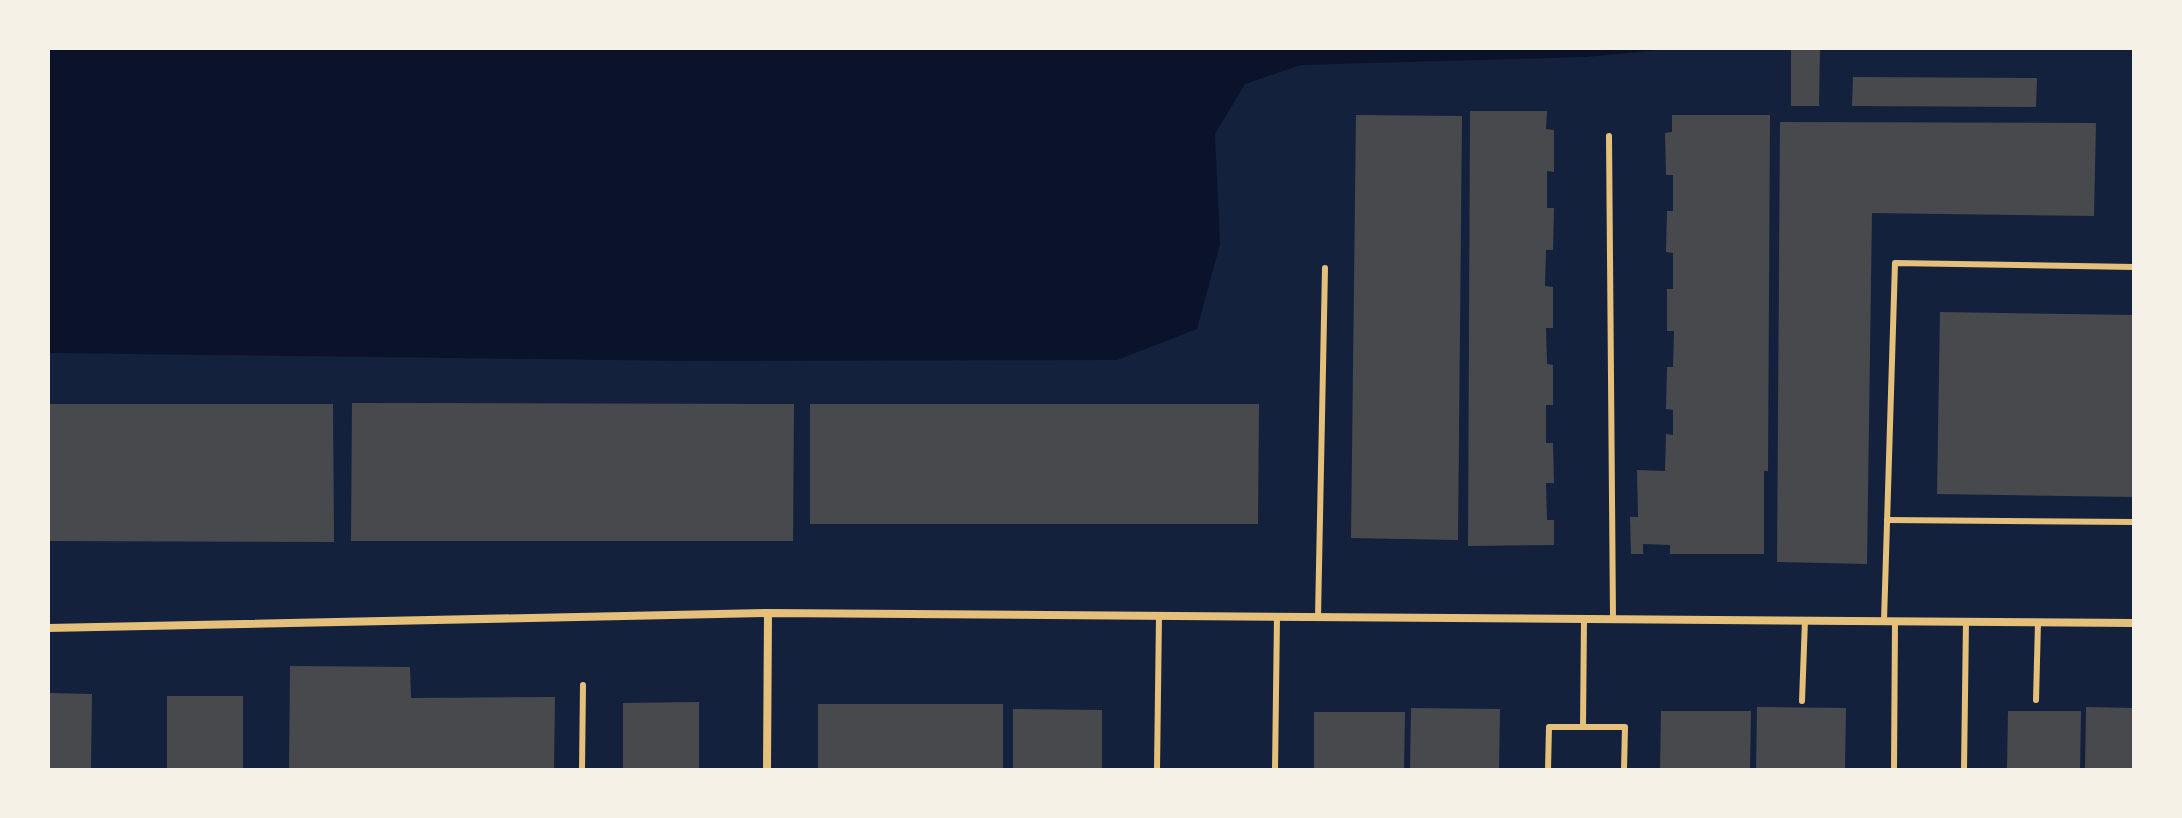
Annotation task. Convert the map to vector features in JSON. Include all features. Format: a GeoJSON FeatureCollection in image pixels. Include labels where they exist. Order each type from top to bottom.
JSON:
{"type":"FeatureCollection","features":[{"type":"Feature","properties":{"kind":"street"},"geometry":{"type":"LineString","coordinates":[[767,770],[768,613]]}},
{"type":"Feature","properties":{"kind":"street"},"geometry":{"type":"LineString","coordinates":[[48,628],[768,613],[2134,623]]}},
{"type":"Feature","properties":{"kind":"lane"},"geometry":{"type":"LineString","coordinates":[[1609,136],[1613,619]]}},
{"type":"Feature","properties":{"kind":"lane"},"geometry":{"type":"LineString","coordinates":[[1884,621],[1895,263],[2134,267]]}},
{"type":"Feature","properties":{"kind":"lane"},"geometry":{"type":"LineString","coordinates":[[1318,617],[1325,268]]}},
{"type":"Feature","properties":{"kind":"lane"},"geometry":{"type":"LineString","coordinates":[[1887,520],[2134,522]]}},
{"type":"Feature","properties":{"kind":"lane"},"geometry":{"type":"LineString","coordinates":[[1157,770],[1159,616]]}},
{"type":"Feature","properties":{"kind":"lane"},"geometry":{"type":"LineString","coordinates":[[1275,770],[1277,617]]}},
{"type":"Feature","properties":{"kind":"lane"},"geometry":{"type":"LineString","coordinates":[[1583,727],[1584,618]]}},
{"type":"Feature","properties":{"kind":"lane"},"geometry":{"type":"LineString","coordinates":[[1802,701],[1805,620]]}},
{"type":"Feature","properties":{"kind":"lane"},"geometry":{"type":"LineString","coordinates":[[1894,770],[1895,621]]}},
{"type":"Feature","properties":{"kind":"lane"},"geometry":{"type":"LineString","coordinates":[[1964,770],[1966,621]]}},
{"type":"Feature","properties":{"kind":"lane"},"geometry":{"type":"LineString","coordinates":[[2036,700],[2038,622]]}},
{"type":"Feature","properties":{"kind":"lane"},"geometry":{"type":"LineString","coordinates":[[582,770],[583,685]]}},
{"type":"Feature","properties":{"kind":"lane"},"geometry":{"type":"LineString","coordinates":[[1548,770],[1549,727],[1625,727],[1624,770]]}},
{"type":"Feature","properties":{"kind":"water"},"geometry":{"type":"Polygon","coordinates":[[[48,48],[1680,48],[1586,57],[1301,65],[1245,84],[1215,134],[1220,244],[1197,329],[1117,360],[690,361],[48,353],[48,48]]]}},
{"type":"Feature","properties":{"kind":"building"},"geometry":{"type":"Polygon","coordinates":[[[1791,48],[1820,48],[1819,106],[1791,106],[1791,48]]]}},
{"type":"Feature","properties":{"kind":"building"},"geometry":{"type":"Polygon","coordinates":[[[1853,77],[2037,78],[2036,107],[1852,106],[1853,77]]]}},
{"type":"Feature","properties":{"kind":"building"},"geometry":{"type":"Polygon","coordinates":[[[1470,111],[1547,111],[1546,129],[1554,130],[1554,172],[1547,171],[1547,208],[1554,208],[1553,250],[1546,250],[1545,286],[1553,287],[1553,328],[1546,328],[1547,364],[1553,365],[1553,405],[1546,405],[1546,443],[1553,443],[1554,483],[1546,483],[1547,520],[1554,520],[1554,545],[1468,546],[1470,111]]]}},
{"type":"Feature","properties":{"kind":"building"},"geometry":{"type":"Polygon","coordinates":[[[1356,115],[1462,116],[1458,540],[1351,538],[1356,115]]]}},
{"type":"Feature","properties":{"kind":"building"},"geometry":{"type":"Polygon","coordinates":[[[1672,115],[1770,115],[1768,471],[1764,471],[1764,554],[1670,554],[1670,545],[1643,544],[1643,554],[1631,554],[1630,517],[1638,517],[1637,470],[1665,471],[1666,434],[1673,435],[1673,410],[1666,409],[1667,367],[1673,367],[1674,331],[1667,331],[1667,289],[1673,289],[1673,253],[1666,252],[1667,211],[1673,211],[1673,175],[1666,175],[1665,133],[1672,132],[1672,115]]]}},
{"type":"Feature","properties":{"kind":"building"},"geometry":{"type":"Polygon","coordinates":[[[1780,122],[2096,123],[2094,216],[1872,213],[1867,564],[1777,562],[1780,122]]]}},
{"type":"Feature","properties":{"kind":"building"},"geometry":{"type":"Polygon","coordinates":[[[1940,312],[2134,315],[2134,497],[1937,494],[1940,312]]]}},
{"type":"Feature","properties":{"kind":"building"},"geometry":{"type":"Polygon","coordinates":[[[352,403],[794,404],[793,541],[351,541],[352,403]]]}},
{"type":"Feature","properties":{"kind":"building"},"geometry":{"type":"Polygon","coordinates":[[[48,404],[333,404],[334,542],[48,541],[48,404]]]}},
{"type":"Feature","properties":{"kind":"building"},"geometry":{"type":"Polygon","coordinates":[[[810,404],[1259,404],[1258,524],[810,524],[810,404]]]}},
{"type":"Feature","properties":{"kind":"building"},"geometry":{"type":"Polygon","coordinates":[[[290,666],[410,667],[411,698],[555,697],[554,770],[289,770],[290,666]]]}},
{"type":"Feature","properties":{"kind":"building"},"geometry":{"type":"Polygon","coordinates":[[[48,693],[92,694],[91,770],[48,770],[48,693]]]}},
{"type":"Feature","properties":{"kind":"building"},"geometry":{"type":"Polygon","coordinates":[[[167,696],[243,696],[243,770],[167,770],[167,696]]]}},
{"type":"Feature","properties":{"kind":"building"},"geometry":{"type":"Polygon","coordinates":[[[699,702],[699,770],[623,770],[623,703],[699,702]]]}},
{"type":"Feature","properties":{"kind":"building"},"geometry":{"type":"Polygon","coordinates":[[[818,704],[1003,704],[1003,770],[818,770],[818,704]]]}},
{"type":"Feature","properties":{"kind":"building"},"geometry":{"type":"Polygon","coordinates":[[[1757,707],[1846,708],[1845,770],[1756,770],[1757,707]]]}},
{"type":"Feature","properties":{"kind":"building"},"geometry":{"type":"Polygon","coordinates":[[[2086,707],[2134,708],[2134,770],[2085,770],[2086,707]]]}},
{"type":"Feature","properties":{"kind":"building"},"geometry":{"type":"Polygon","coordinates":[[[1411,708],[1500,709],[1499,770],[1410,770],[1411,708]]]}},
{"type":"Feature","properties":{"kind":"building"},"geometry":{"type":"Polygon","coordinates":[[[1013,709],[1102,710],[1102,770],[1013,770],[1013,709]]]}},
{"type":"Feature","properties":{"kind":"building"},"geometry":{"type":"Polygon","coordinates":[[[1661,711],[1751,711],[1750,770],[1660,770],[1661,711]]]}},
{"type":"Feature","properties":{"kind":"building"},"geometry":{"type":"Polygon","coordinates":[[[2008,711],[2081,711],[2080,770],[2007,770],[2008,711]]]}},
{"type":"Feature","properties":{"kind":"building"},"geometry":{"type":"Polygon","coordinates":[[[1314,712],[1405,712],[1404,770],[1314,770],[1314,712]]]}}]}
